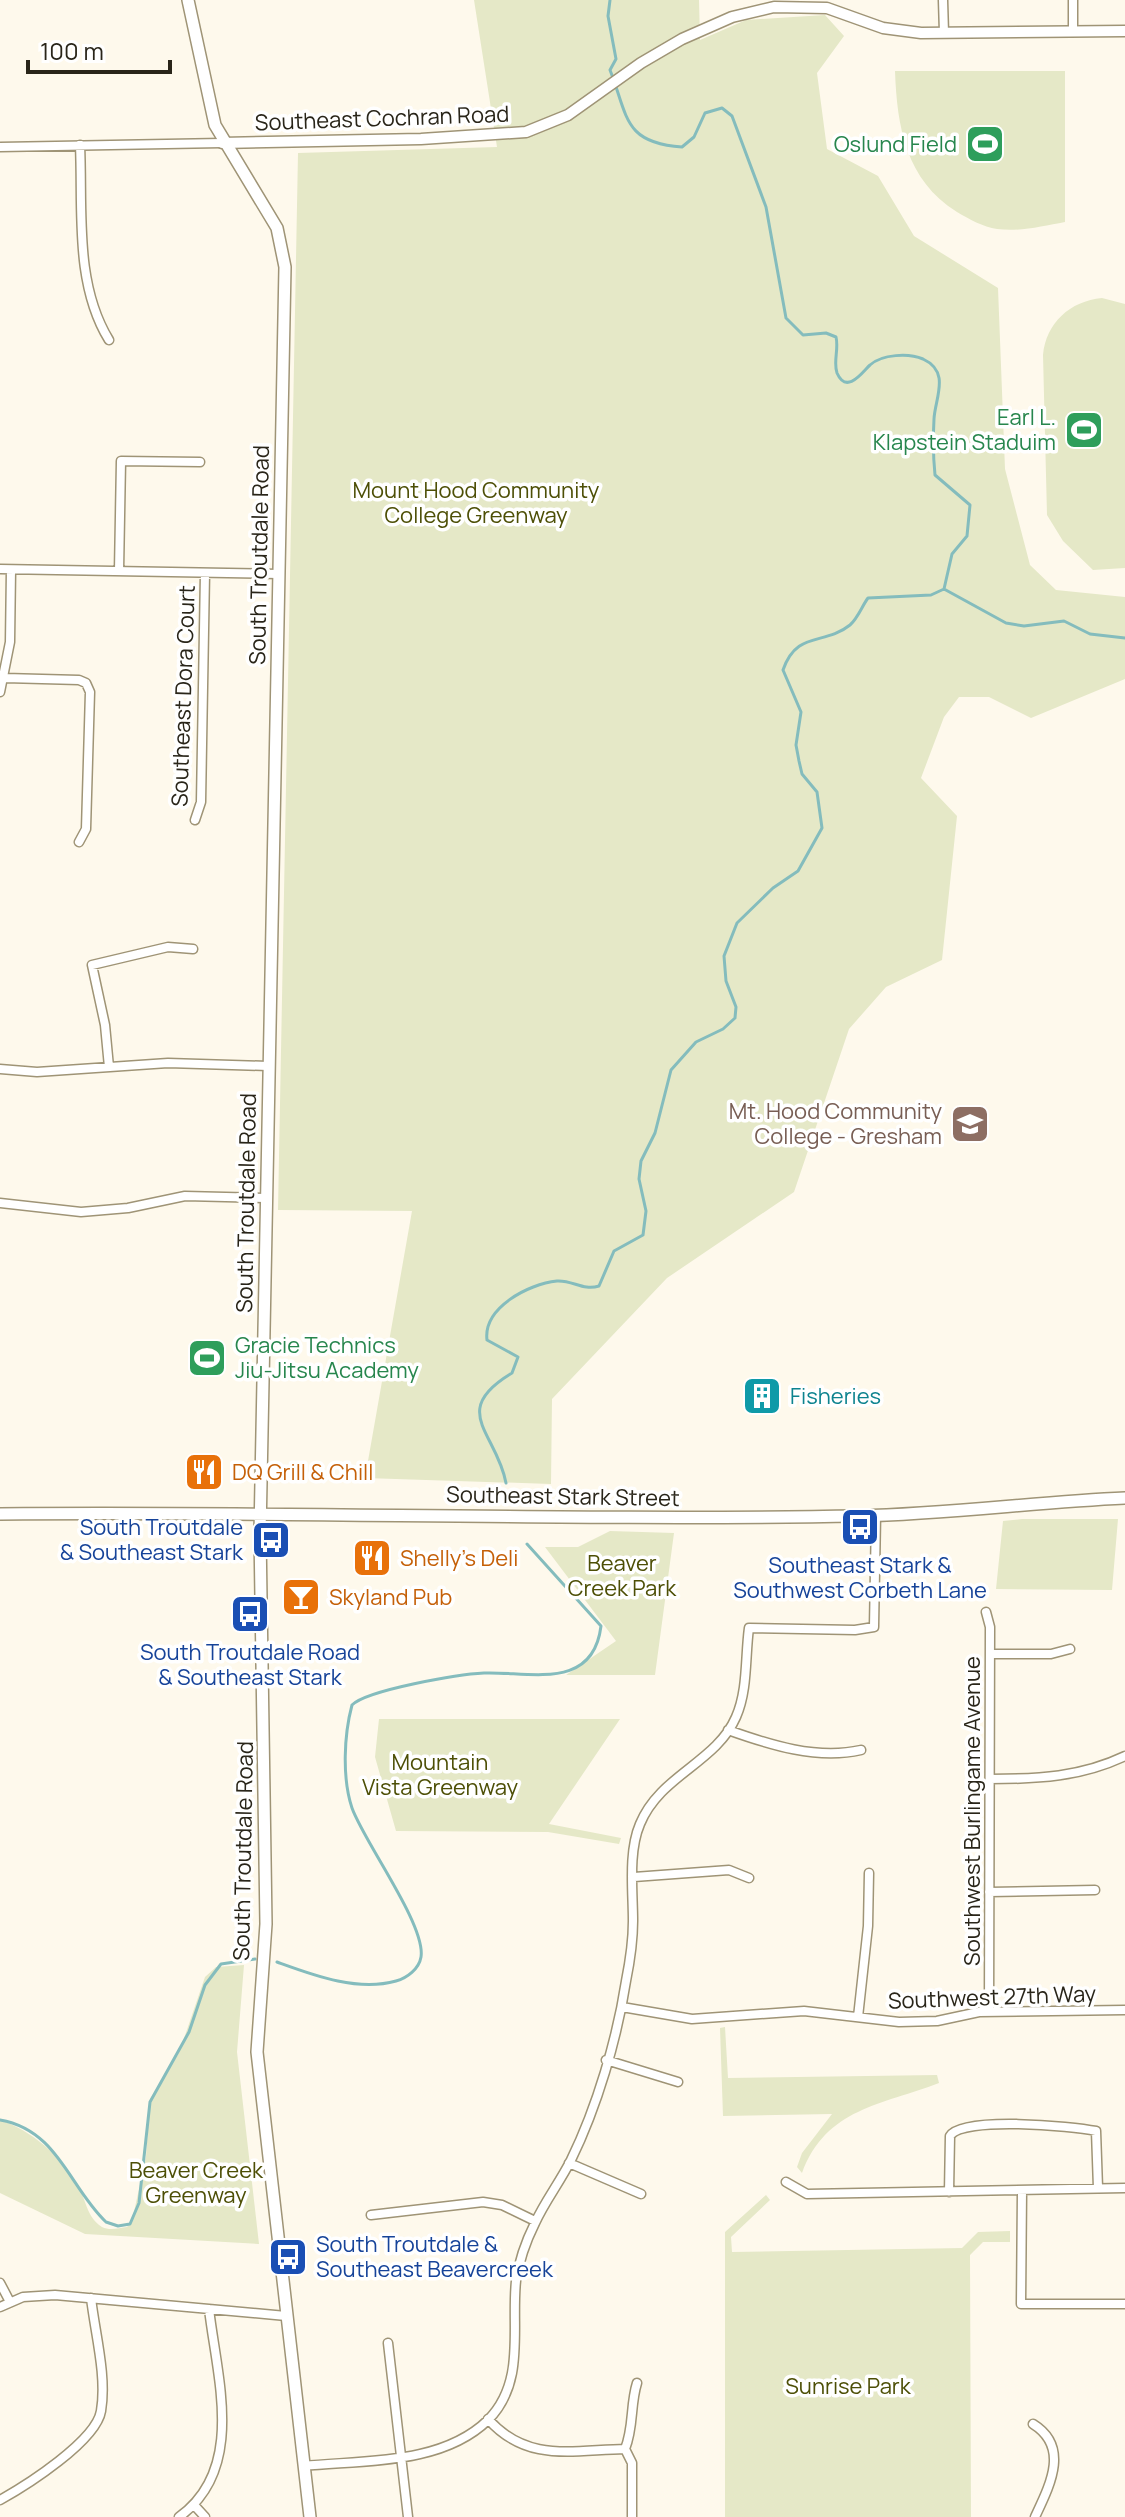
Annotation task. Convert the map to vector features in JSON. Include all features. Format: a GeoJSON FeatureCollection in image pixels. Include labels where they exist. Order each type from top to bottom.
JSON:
{"type":"FeatureCollection","features":[{"type":"Feature","properties":{"kind":"main road","name":"South Troutdale Road"},"geometry":{"type":"LineString","coordinates":[[188,0],[207,99],[222,143],[277,228],[284,257],[261,1513],[266,1903],[257,2055],[310,2517]]}},
{"type":"Feature","properties":{"kind":"main road","name":"Southeast Stark Street"},"geometry":{"type":"LineString","coordinates":[[0,1514],[261,1513],[522,1518],[876,1515],[1125,1498]]}},
{"type":"Feature","properties":{"kind":"street"},"geometry":{"type":"LineString","coordinates":[[943,0],[944,33]]}},
{"type":"Feature","properties":{"kind":"street"},"geometry":{"type":"LineString","coordinates":[[1073,0],[1073,31]]}},
{"type":"Feature","properties":{"kind":"street","name":"Southeast Cochran Road"},"geometry":{"type":"LineString","coordinates":[[222,143],[421,139],[526,132],[568,115],[641,63],[706,28],[760,9],[816,3]]}},
{"type":"Feature","properties":{"kind":"street"},"geometry":{"type":"LineString","coordinates":[[816,3],[896,31],[1125,31]]}},
{"type":"Feature","properties":{"kind":"street"},"geometry":{"type":"LineString","coordinates":[[0,147],[222,143]]}},
{"type":"Feature","properties":{"kind":"street"},"geometry":{"type":"LineString","coordinates":[[80,145],[86,278],[93,308],[109,340]]}},
{"type":"Feature","properties":{"kind":"street"},"geometry":{"type":"LineString","coordinates":[[119,571],[121,461],[200,462]]}},
{"type":"Feature","properties":{"kind":"street"},"geometry":{"type":"LineString","coordinates":[[0,569],[279,574]]}},
{"type":"Feature","properties":{"kind":"street"},"geometry":{"type":"LineString","coordinates":[[0,692],[10,642],[11,570]]}},
{"type":"Feature","properties":{"kind":"street","name":"Southeast Dora Court"},"geometry":{"type":"LineString","coordinates":[[195,820],[201,802],[205,573]]}},
{"type":"Feature","properties":{"kind":"street"},"geometry":{"type":"LineString","coordinates":[[5,678],[79,680],[86,683],[90,692],[86,829],[79,842]]}},
{"type":"Feature","properties":{"kind":"street"},"geometry":{"type":"LineString","coordinates":[[109,1067],[105,1025],[92,965],[168,947],[193,949]]}},
{"type":"Feature","properties":{"kind":"street"},"geometry":{"type":"LineString","coordinates":[[0,1069],[37,1072],[168,1063],[268,1066]]}},
{"type":"Feature","properties":{"kind":"street"},"geometry":{"type":"LineString","coordinates":[[0,1203],[81,1212],[128,1208],[185,1196],[266,1198]]}},
{"type":"Feature","properties":{"kind":"street"},"geometry":{"type":"LineString","coordinates":[[304,2466],[401,2456],[449,2446],[488,2419],[506,2393],[512,2373],[518,2268],[535,2221],[569,2163],[622,2007],[631,1953],[635,1844],[640,1825],[666,1784],[710,1751],[736,1717],[744,1685],[749,1628],[855,1630],[874,1627],[876,1515]]}},
{"type":"Feature","properties":{"kind":"street","name":"Southwest Burlingame Avenue"},"geometry":{"type":"LineString","coordinates":[[986,1612],[990,1654],[989,2012]]}},
{"type":"Feature","properties":{"kind":"street"},"geometry":{"type":"LineString","coordinates":[[990,1654],[1051,1654],[1070,1649]]}},
{"type":"Feature","properties":{"kind":"street"},"geometry":{"type":"LineString","coordinates":[[728,1730],[814,1753],[843,1754],[861,1750]]}},
{"type":"Feature","properties":{"kind":"street"},"geometry":{"type":"LineString","coordinates":[[990,1779],[1059,1777],[1096,1768],[1125,1756]]}},
{"type":"Feature","properties":{"kind":"street"},"geometry":{"type":"LineString","coordinates":[[634,1877],[729,1870],[749,1878]]}},
{"type":"Feature","properties":{"kind":"street"},"geometry":{"type":"LineString","coordinates":[[858,2017],[868,1926],[869,1873]]}},
{"type":"Feature","properties":{"kind":"street"},"geometry":{"type":"LineString","coordinates":[[989,1892],[1095,1890]]}},
{"type":"Feature","properties":{"kind":"street","name":"Southwest 27th Way"},"geometry":{"type":"LineString","coordinates":[[622,2007],[692,2019],[804,2011],[924,2022],[989,2012],[1125,2010]]}},
{"type":"Feature","properties":{"kind":"street"},"geometry":{"type":"LineString","coordinates":[[606,2060],[678,2082]]}},
{"type":"Feature","properties":{"kind":"street"},"geometry":{"type":"LineString","coordinates":[[949,2192],[950,2136],[960,2127],[1064,2125],[1096,2131],[1098,2188]]}},
{"type":"Feature","properties":{"kind":"street"},"geometry":{"type":"LineString","coordinates":[[569,2163],[641,2194]]}},
{"type":"Feature","properties":{"kind":"street"},"geometry":{"type":"LineString","coordinates":[[786,2182],[807,2194],[1125,2188]]}},
{"type":"Feature","properties":{"kind":"street"},"geometry":{"type":"LineString","coordinates":[[1022,2191],[1021,2304],[1125,2304]]}},
{"type":"Feature","properties":{"kind":"street"},"geometry":{"type":"LineString","coordinates":[[371,2215],[483,2202],[502,2205],[535,2221]]}},
{"type":"Feature","properties":{"kind":"street"},"geometry":{"type":"LineString","coordinates":[[0,2283],[10,2302]]}},
{"type":"Feature","properties":{"kind":"street"},"geometry":{"type":"LineString","coordinates":[[0,2307],[43,2295],[286,2316]]}},
{"type":"Feature","properties":{"kind":"street"},"geometry":{"type":"LineString","coordinates":[[0,2500],[83,2441],[98,2422],[102,2394],[91,2298]]}},
{"type":"Feature","properties":{"kind":"street"},"geometry":{"type":"LineString","coordinates":[[179,2517],[194,2505],[213,2478],[223,2443],[209,2309]]}},
{"type":"Feature","properties":{"kind":"street"},"geometry":{"type":"LineString","coordinates":[[388,2343],[408,2517]]}},
{"type":"Feature","properties":{"kind":"street"},"geometry":{"type":"LineString","coordinates":[[625,2449],[633,2431],[632,2398],[637,2383]]}},
{"type":"Feature","properties":{"kind":"street"},"geometry":{"type":"LineString","coordinates":[[488,2419],[508,2439],[529,2449],[625,2449]]}},
{"type":"Feature","properties":{"kind":"street"},"geometry":{"type":"LineString","coordinates":[[1033,2424],[1047,2433],[1055,2457],[1052,2480],[1035,2517]]}},
{"type":"Feature","properties":{"kind":"street"},"geometry":{"type":"LineString","coordinates":[[625,2449],[632,2463],[632,2517]]}},
{"type":"Feature","properties":{"kind":"street"},"geometry":{"type":"LineString","coordinates":[[194,2505],[205,2517]]}},
{"type":"Feature","properties":{"kind":"green space","name":"Mount Hood Community College Greenway"},"geometry":{"type":"Polygon","coordinates":[[[474,0],[699,0],[700,40],[746,20],[825,15],[844,36],[817,73],[827,149],[878,176],[914,236],[998,288],[1005,469],[1030,565],[1056,590],[1125,597],[1125,679],[1031,718],[989,697],[959,697],[944,717],[921,778],[957,816],[942,960],[886,987],[849,1029],[794,1192],[667,1278],[552,1399],[551,1484],[365,1478],[412,1211],[278,1210],[298,153],[497,147],[474,0]]]}},
{"type":"Feature","properties":{"kind":"green space","name":"Oslund Field"},"geometry":{"type":"Polygon","coordinates":[[[895,71],[1065,71],[1065,222],[1023,229],[997,229],[971,220],[940,199],[915,168],[908,150],[898,112],[895,71]]]}},
{"type":"Feature","properties":{"kind":"green space","name":"Earl L. Klapstein Staduim"},"geometry":{"type":"Polygon","coordinates":[[[1102,298],[1125,304],[1125,568],[1093,570],[1063,541],[1047,515],[1043,355],[1049,333],[1062,316],[1080,304],[1102,298]]]}},
{"type":"Feature","properties":{"kind":"green space"},"geometry":{"type":"Polygon","coordinates":[[[1118,1519],[1112,1590],[996,1589],[1003,1521],[1118,1519]]]}},
{"type":"Feature","properties":{"kind":"green space","name":"Beaver Creek Park"},"geometry":{"type":"Polygon","coordinates":[[[610,1531],[674,1533],[655,1675],[566,1675],[616,1641],[545,1547],[578,1547],[610,1531]]]}},
{"type":"Feature","properties":{"kind":"green space","name":"Mountain Vista Greenway"},"geometry":{"type":"Polygon","coordinates":[[[379,1719],[620,1719],[549,1824],[621,1838],[619,1844],[548,1832],[396,1831],[375,1757],[379,1719]]]}},
{"type":"Feature","properties":{"kind":"green space","name":"Beaver Creek Greenway"},"geometry":{"type":"Polygon","coordinates":[[[244,1965],[237,2052],[259,2244],[85,2234],[0,2193],[0,2120],[23,2130],[54,2154],[77,2184],[89,2213],[97,2223],[108,2229],[127,2227],[132,2221],[146,2157],[150,2099],[179,2053],[205,1977],[216,1967],[244,1965]]]}},
{"type":"Feature","properties":{"kind":"green space"},"geometry":{"type":"Polygon","coordinates":[[[725,2027],[728,2078],[937,2075],[939,2083],[877,2104],[841,2122],[812,2151],[802,2173],[797,2167],[802,2153],[832,2114],[723,2116],[720,2028],[725,2027]]]}},
{"type":"Feature","properties":{"kind":"green space","name":"Sunrise Park"},"geometry":{"type":"Polygon","coordinates":[[[766,2195],[770,2200],[731,2237],[732,2252],[962,2248],[978,2232],[1010,2231],[1010,2242],[983,2242],[970,2255],[971,2517],[725,2517],[725,2232],[766,2195]]]}},
{"type":"Feature","properties":{"kind":"waterway"},"geometry":{"type":"LineString","coordinates":[[506,1483],[482,1424],[480,1411],[483,1399],[512,1373],[518,1357],[487,1340],[492,1318],[510,1300],[546,1283],[563,1281],[588,1287],[599,1286],[614,1251],[643,1235],[646,1211],[639,1179],[641,1161],[655,1133],[671,1070],[696,1042],[723,1029],[735,1018],[736,1007],[726,981],[724,956],[737,923],[773,888],[798,871],[822,828],[817,792],[802,774],[799,761],[796,745],[801,712],[783,670],[789,657],[803,644],[850,625],[868,598],[931,595],[944,589],[952,554],[967,536],[970,505],[935,475],[934,419],[939,378],[932,364],[910,356],[888,357],[875,361],[855,380],[846,382],[836,369],[836,337],[826,333],[803,335],[786,318],[766,207],[732,116],[722,108],[705,113],[694,137],[682,147],[648,140],[631,124],[610,70],[616,59],[608,16],[610,0]]}},
{"type":"Feature","properties":{"kind":"waterway"},"geometry":{"type":"LineString","coordinates":[[944,589],[1006,623],[1024,626],[1064,621],[1090,634],[1125,638]]}},
{"type":"Feature","properties":{"kind":"waterway"},"geometry":{"type":"LineString","coordinates":[[277,1962],[335,1980],[366,1984],[400,1980],[418,1965],[420,1943],[414,1925],[352,1808],[345,1756],[352,1705],[375,1694],[455,1676],[484,1673],[556,1674],[586,1661],[595,1647],[601,1626],[527,1544]]}},
{"type":"Feature","properties":{"kind":"waterway"},"geometry":{"type":"LineString","coordinates":[[0,2120],[20,2126],[49,2147],[106,2222],[118,2226],[130,2224],[139,2203],[150,2102],[189,2032],[205,1985],[221,1964],[255,1959]]}},
{"type":"Feature","properties":{"kind":"place","name":"Oslund Field"},"geometry":{"type":"Point","coordinates":[985,144]}},
{"type":"Feature","properties":{"kind":"place","name":"Earl L. Klapstein Staduim"},"geometry":{"type":"Point","coordinates":[1084,430]}},
{"type":"Feature","properties":{"kind":"place","name":"Mt. Hood Community College - Gresham"},"geometry":{"type":"Point","coordinates":[970,1124]}},
{"type":"Feature","properties":{"kind":"place","name":"Gracie Technics Jiu-Jitsu Academy"},"geometry":{"type":"Point","coordinates":[207,1358]}},
{"type":"Feature","properties":{"kind":"place","name":"Fisheries"},"geometry":{"type":"Point","coordinates":[762,1396]}},
{"type":"Feature","properties":{"kind":"place","name":"DQ Grill & Chill"},"geometry":{"type":"Point","coordinates":[204,1472]}},
{"type":"Feature","properties":{"kind":"place","name":"Southeast Stark & Southwest Corbeth Lane"},"geometry":{"type":"Point","coordinates":[860,1527]}},
{"type":"Feature","properties":{"kind":"place","name":"South Troutdale & Southeast Stark"},"geometry":{"type":"Point","coordinates":[271,1540]}},
{"type":"Feature","properties":{"kind":"place","name":"Shelly's Deli"},"geometry":{"type":"Point","coordinates":[372,1558]}},
{"type":"Feature","properties":{"kind":"place","name":"Skyland Pub"},"geometry":{"type":"Point","coordinates":[301,1597]}},
{"type":"Feature","properties":{"kind":"place","name":"South Troutdale Road & Southeast Stark"},"geometry":{"type":"Point","coordinates":[250,1614]}},
{"type":"Feature","properties":{"kind":"place","name":"South Troutdale & Southeast Beavercreek"},"geometry":{"type":"Point","coordinates":[288,2257]}}]}
